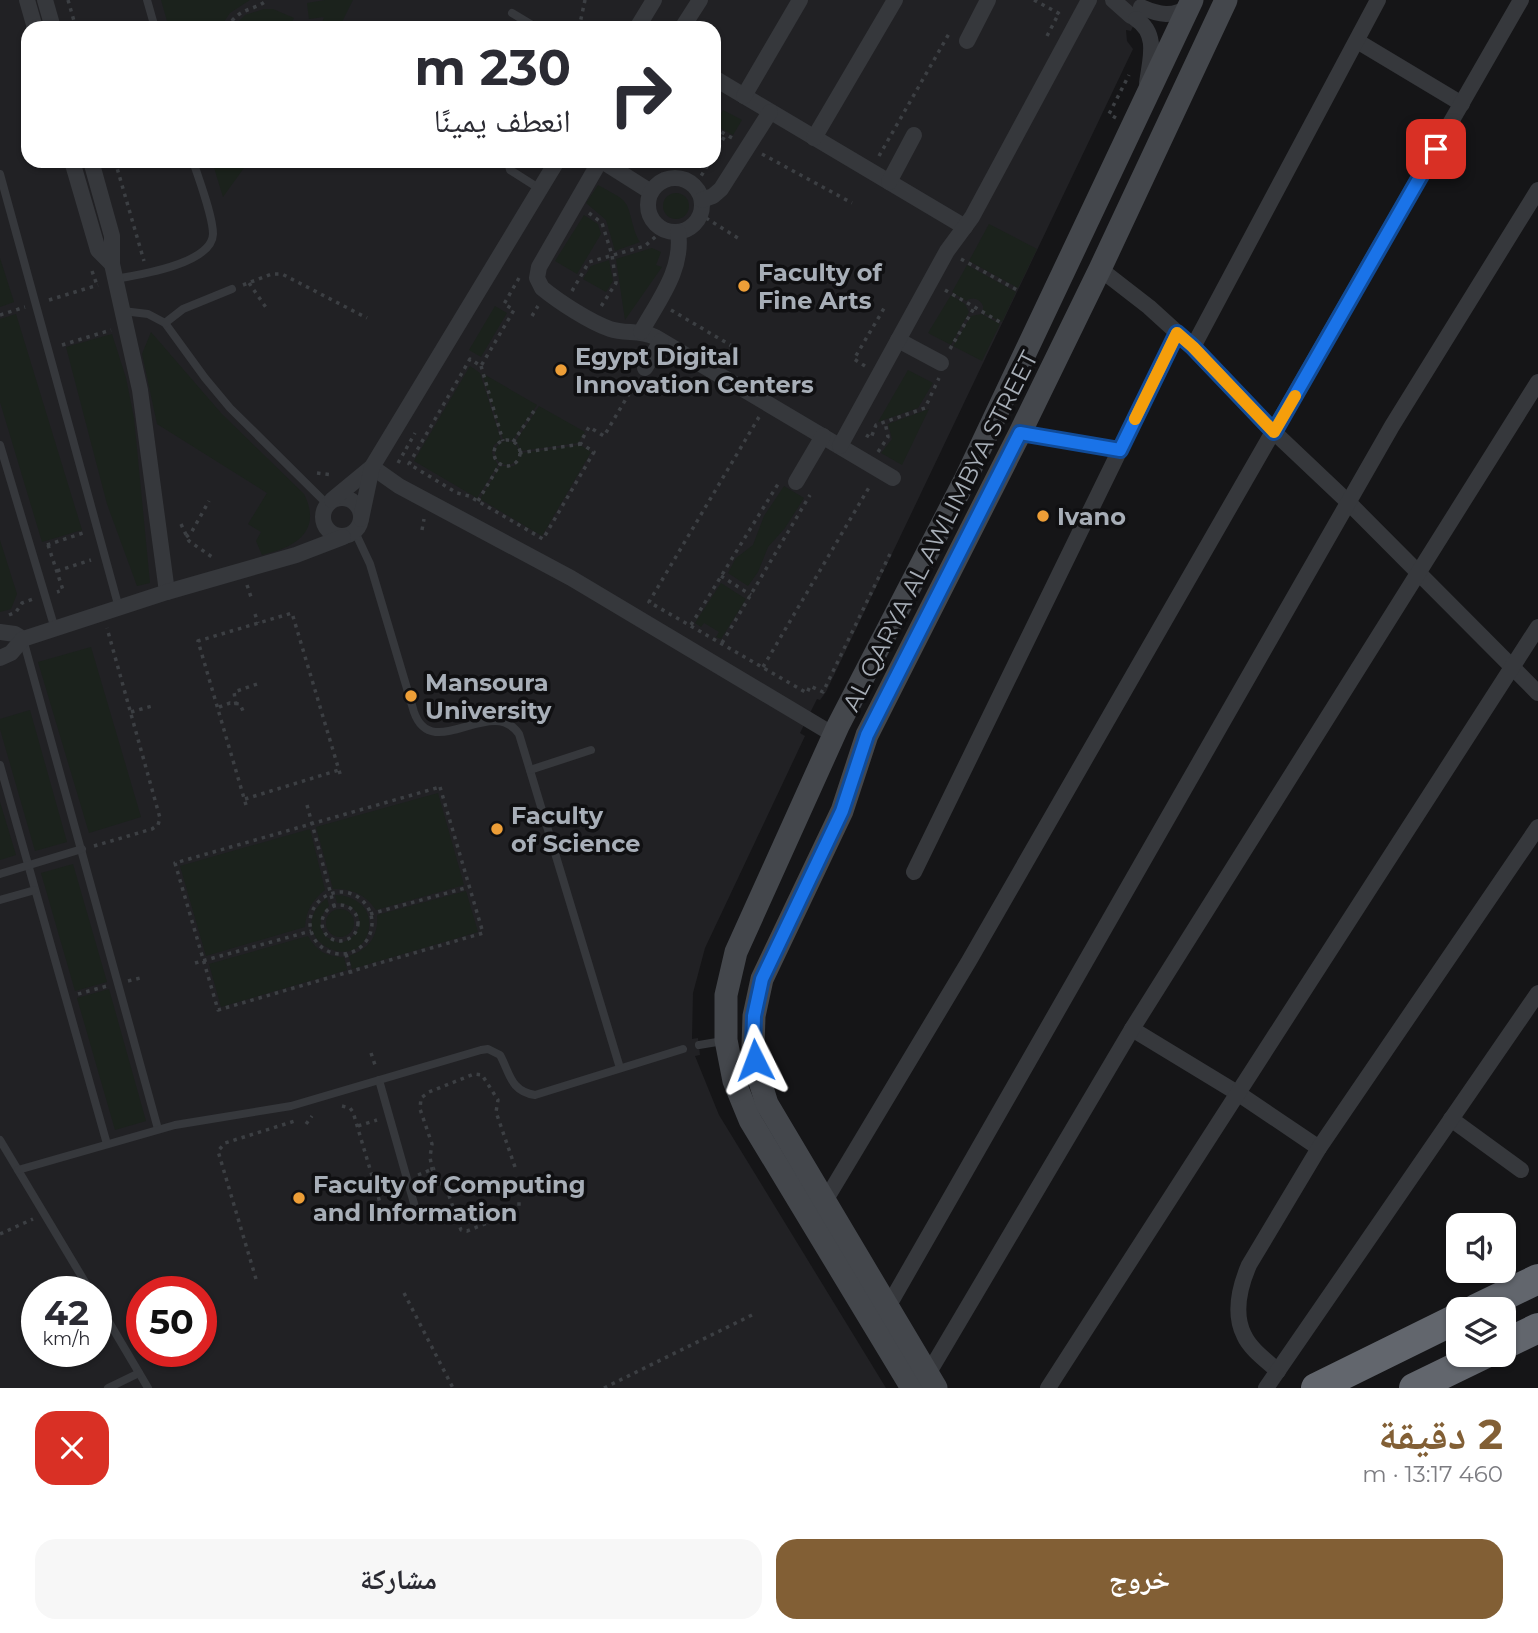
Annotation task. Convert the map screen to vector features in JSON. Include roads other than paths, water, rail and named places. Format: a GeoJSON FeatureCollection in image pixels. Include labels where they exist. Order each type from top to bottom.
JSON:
{"type":"FeatureCollection","features":[{"type":"Feature","properties":{"kind":"highway"},"geometry":{"type":"LineString","coordinates":[[1501,1297],[1538,1279]]}},
{"type":"Feature","properties":{"kind":"highway"},"geometry":{"type":"LineString","coordinates":[[1316,1388],[1446,1324]]}},
{"type":"Feature","properties":{"kind":"highway"},"geometry":{"type":"LineString","coordinates":[[1516,1339],[1538,1328]]}},
{"type":"Feature","properties":{"kind":"highway"},"geometry":{"type":"LineString","coordinates":[[1414,1388],[1457,1367]]}},
{"type":"Feature","properties":{"kind":"main road","name":"AL QARYA AL AWLIMBYA STREET"},"geometry":{"type":"LineString","coordinates":[[925,1383],[888,1305],[767,1104],[753,1046],[762,979],[842,811],[867,735],[1020,433],[1226,0]]}},
{"type":"Feature","properties":{"kind":"main road","name":"AL QARYA AL AWLIMBYA STREET"},"geometry":{"type":"LineString","coordinates":[[925,1383],[750,1120],[734,1082],[726,1040],[726,995],[731,971],[747,926],[834,735],[966,478],[1191,3]]}},
{"type":"Feature","properties":{"kind":"main road"},"geometry":{"type":"LineString","coordinates":[[966,478],[991,490]]}},
{"type":"Feature","properties":{"kind":"main road"},"geometry":{"type":"LineString","coordinates":[[731,971],[762,979]]}},
{"type":"Feature","properties":{"kind":"street"},"geometry":{"type":"LineString","coordinates":[[27,0],[32,21]]}},
{"type":"Feature","properties":{"kind":"street"},"geometry":{"type":"LineString","coordinates":[[45,0],[51,21]]}},
{"type":"Feature","properties":{"kind":"street"},"geometry":{"type":"LineString","coordinates":[[641,21],[654,0]]}},
{"type":"Feature","properties":{"kind":"street"},"geometry":{"type":"LineString","coordinates":[[686,21],[700,0]]}},
{"type":"Feature","properties":{"kind":"street"},"geometry":{"type":"LineString","coordinates":[[744,96],[800,0]]}},
{"type":"Feature","properties":{"kind":"street"},"geometry":{"type":"LineString","coordinates":[[814,138],[895,0]]}},
{"type":"Feature","properties":{"kind":"street"},"geometry":{"type":"LineString","coordinates":[[967,41],[988,0]]}},
{"type":"Feature","properties":{"kind":"street"},"geometry":{"type":"LineString","coordinates":[[846,435],[947,251],[965,227],[1089,0]]}},
{"type":"Feature","properties":{"kind":"street"},"geometry":{"type":"LineString","coordinates":[[1193,347],[1378,0]]}},
{"type":"Feature","properties":{"kind":"street"},"geometry":{"type":"LineString","coordinates":[[825,1201],[976,949],[1521,0]]}},
{"type":"Feature","properties":{"kind":"street"},"geometry":{"type":"LineString","coordinates":[[1116,2],[1129,3],[1148,28],[1152,38],[1145,101]]}},
{"type":"Feature","properties":{"kind":"street"},"geometry":{"type":"LineString","coordinates":[[1136,12],[1168,15],[1183,11],[1191,3]]}},
{"type":"Feature","properties":{"kind":"street"},"geometry":{"type":"LineString","coordinates":[[1357,41],[1462,104]]}},
{"type":"Feature","properties":{"kind":"street"},"geometry":{"type":"LineString","coordinates":[[721,82],[965,227]]}},
{"type":"Feature","properties":{"kind":"street"},"geometry":{"type":"LineString","coordinates":[[700,200],[713,196],[721,188],[770,112]]}},
{"type":"Feature","properties":{"kind":"street"},"geometry":{"type":"LineString","coordinates":[[889,182],[914,135]]}},
{"type":"Feature","properties":{"kind":"street"},"geometry":{"type":"LineString","coordinates":[[74,168],[94,240],[114,272]]}},
{"type":"Feature","properties":{"kind":"street"},"geometry":{"type":"LineString","coordinates":[[93,168],[112,236],[114,272],[144,415],[167,592]]}},
{"type":"Feature","properties":{"kind":"street"},"geometry":{"type":"LineString","coordinates":[[0,658],[11,653],[23,639],[167,592],[287,558],[353,529],[372,467],[553,168]]}},
{"type":"Feature","properties":{"kind":"street"},"geometry":{"type":"LineString","coordinates":[[597,168],[537,272],[542,288],[611,329],[641,332],[661,341],[823,436],[846,435],[886,474]]}},
{"type":"Feature","properties":{"kind":"street"},"geometry":{"type":"LineString","coordinates":[[612,168],[651,192]]}},
{"type":"Feature","properties":{"kind":"street"},"geometry":{"type":"LineString","coordinates":[[676,177],[683,179],[700,200],[692,227],[671,231],[653,221],[649,214],[651,192],[661,181],[676,177]]}},
{"type":"Feature","properties":{"kind":"street"},"geometry":{"type":"LineString","coordinates":[[888,1305],[1392,426],[1538,190]]}},
{"type":"Feature","properties":{"kind":"street"},"geometry":{"type":"LineString","coordinates":[[641,332],[678,261],[671,231]]}},
{"type":"Feature","properties":{"kind":"street"},"geometry":{"type":"LineString","coordinates":[[1100,269],[1149,307],[1193,347],[1274,432],[1349,503],[1538,693]]}},
{"type":"Feature","properties":{"kind":"street"},"geometry":{"type":"LineString","coordinates":[[914,872],[1177,333]]}},
{"type":"Feature","properties":{"kind":"street"},"geometry":{"type":"LineString","coordinates":[[898,340],[942,363]]}},
{"type":"Feature","properties":{"kind":"street"},"geometry":{"type":"LineString","coordinates":[[645,368],[661,341]]}},
{"type":"Feature","properties":{"kind":"street"},"geometry":{"type":"LineString","coordinates":[[925,1383],[1132,1029],[1538,382]]}},
{"type":"Feature","properties":{"kind":"street"},"geometry":{"type":"LineString","coordinates":[[1020,433],[1120,450]]}},
{"type":"Feature","properties":{"kind":"street"},"geometry":{"type":"LineString","coordinates":[[788,481],[823,436]]}},
{"type":"Feature","properties":{"kind":"street"},"geometry":{"type":"LineString","coordinates":[[305,551],[327,507],[372,467]]}},
{"type":"Feature","properties":{"kind":"street"},"geometry":{"type":"LineString","coordinates":[[372,467],[400,486],[559,571],[834,735]]}},
{"type":"Feature","properties":{"kind":"street"},"geometry":{"type":"LineString","coordinates":[[338,498],[350,499],[359,508],[353,529],[331,533],[326,528],[327,507],[338,498]]}},
{"type":"Feature","properties":{"kind":"street"},"geometry":{"type":"LineString","coordinates":[[1048,1388],[1538,627]]}},
{"type":"Feature","properties":{"kind":"street"},"geometry":{"type":"LineString","coordinates":[[0,632],[15,634],[23,639]]}},
{"type":"Feature","properties":{"kind":"street"},"geometry":{"type":"LineString","coordinates":[[1278,1371],[1244,1335],[1238,1312],[1240,1286],[1249,1265],[1319,1148],[1538,827]]}},
{"type":"Feature","properties":{"kind":"street"},"geometry":{"type":"LineString","coordinates":[[1266,1388],[1538,993]]}},
{"type":"Feature","properties":{"kind":"street"},"geometry":{"type":"LineString","coordinates":[[1132,1029],[1239,1094],[1319,1148]]}},
{"type":"Feature","properties":{"kind":"street"},"geometry":{"type":"LineString","coordinates":[[1451,1118],[1521,1170]]}},
{"type":"Feature","properties":{"kind":"lane"},"geometry":{"type":"LineString","coordinates":[[147,0],[153,21]]}},
{"type":"Feature","properties":{"kind":"lane"},"geometry":{"type":"LineString","coordinates":[[512,13],[525,21]]}},
{"type":"Feature","properties":{"kind":"lane"},"geometry":{"type":"LineString","coordinates":[[114,272],[147,273],[197,257],[210,244],[212,226],[195,168]]}},
{"type":"Feature","properties":{"kind":"lane"},"geometry":{"type":"LineString","coordinates":[[510,168],[540,189]]}},
{"type":"Feature","properties":{"kind":"lane"},"geometry":{"type":"LineString","coordinates":[[0,174],[105,555],[111,611]]}},
{"type":"Feature","properties":{"kind":"lane"},"geometry":{"type":"LineString","coordinates":[[165,323],[183,309],[232,289]]}},
{"type":"Feature","properties":{"kind":"lane"},"geometry":{"type":"LineString","coordinates":[[125,318],[148,314],[165,323],[230,408],[327,507]]}},
{"type":"Feature","properties":{"kind":"lane"},"geometry":{"type":"LineString","coordinates":[[0,445],[4,472],[55,629]]}},
{"type":"Feature","properties":{"kind":"lane"},"geometry":{"type":"LineString","coordinates":[[353,529],[370,564],[414,712],[420,723],[441,733],[495,720],[509,723],[519,734],[620,1068]]}},
{"type":"Feature","properties":{"kind":"lane"},"geometry":{"type":"LineString","coordinates":[[23,639],[158,1129]]}},
{"type":"Feature","properties":{"kind":"lane"},"geometry":{"type":"LineString","coordinates":[[530,771],[591,750]]}},
{"type":"Feature","properties":{"kind":"lane"},"geometry":{"type":"LineString","coordinates":[[0,765],[107,1144]]}},
{"type":"Feature","properties":{"kind":"lane"},"geometry":{"type":"LineString","coordinates":[[0,874],[82,849]]}},
{"type":"Feature","properties":{"kind":"lane"},"geometry":{"type":"LineString","coordinates":[[0,900],[35,890]]}},
{"type":"Feature","properties":{"kind":"lane"},"geometry":{"type":"LineString","coordinates":[[699,1045],[726,1040]]}},
{"type":"Feature","properties":{"kind":"lane"},"geometry":{"type":"LineString","coordinates":[[18,1170],[158,1129],[291,1106],[488,1049],[500,1055],[513,1084],[526,1094],[544,1093],[683,1049]]}},
{"type":"Feature","properties":{"kind":"lane"},"geometry":{"type":"LineString","coordinates":[[379,1080],[415,1207]]}},
{"type":"Feature","properties":{"kind":"lane"},"geometry":{"type":"LineString","coordinates":[[0,1140],[82,1276]]}},
{"type":"Feature","properties":{"kind":"lane"},"geometry":{"type":"LineString","coordinates":[[112,1327],[148,1388]]}},
{"type":"Feature","properties":{"kind":"lane"},"geometry":{"type":"LineString","coordinates":[[108,1388],[139,1373]]}},
{"type":"Feature","properties":{"kind":"place","name":"Faculty of Fine Arts"},"geometry":{"type":"Point","coordinates":[744,286]}},
{"type":"Feature","properties":{"kind":"place","name":"Egypt Digital Innovation Centers"},"geometry":{"type":"Point","coordinates":[561,370]}},
{"type":"Feature","properties":{"kind":"place","name":"Ivano"},"geometry":{"type":"Point","coordinates":[1043,516]}},
{"type":"Feature","properties":{"kind":"place","name":"Mansoura University"},"geometry":{"type":"Point","coordinates":[411,696]}},
{"type":"Feature","properties":{"kind":"place","name":"Faculty of Science"},"geometry":{"type":"Point","coordinates":[497,829]}},
{"type":"Feature","properties":{"kind":"place","name":"Faculty of Computing and Information"},"geometry":{"type":"Point","coordinates":[299,1198]}}]}
